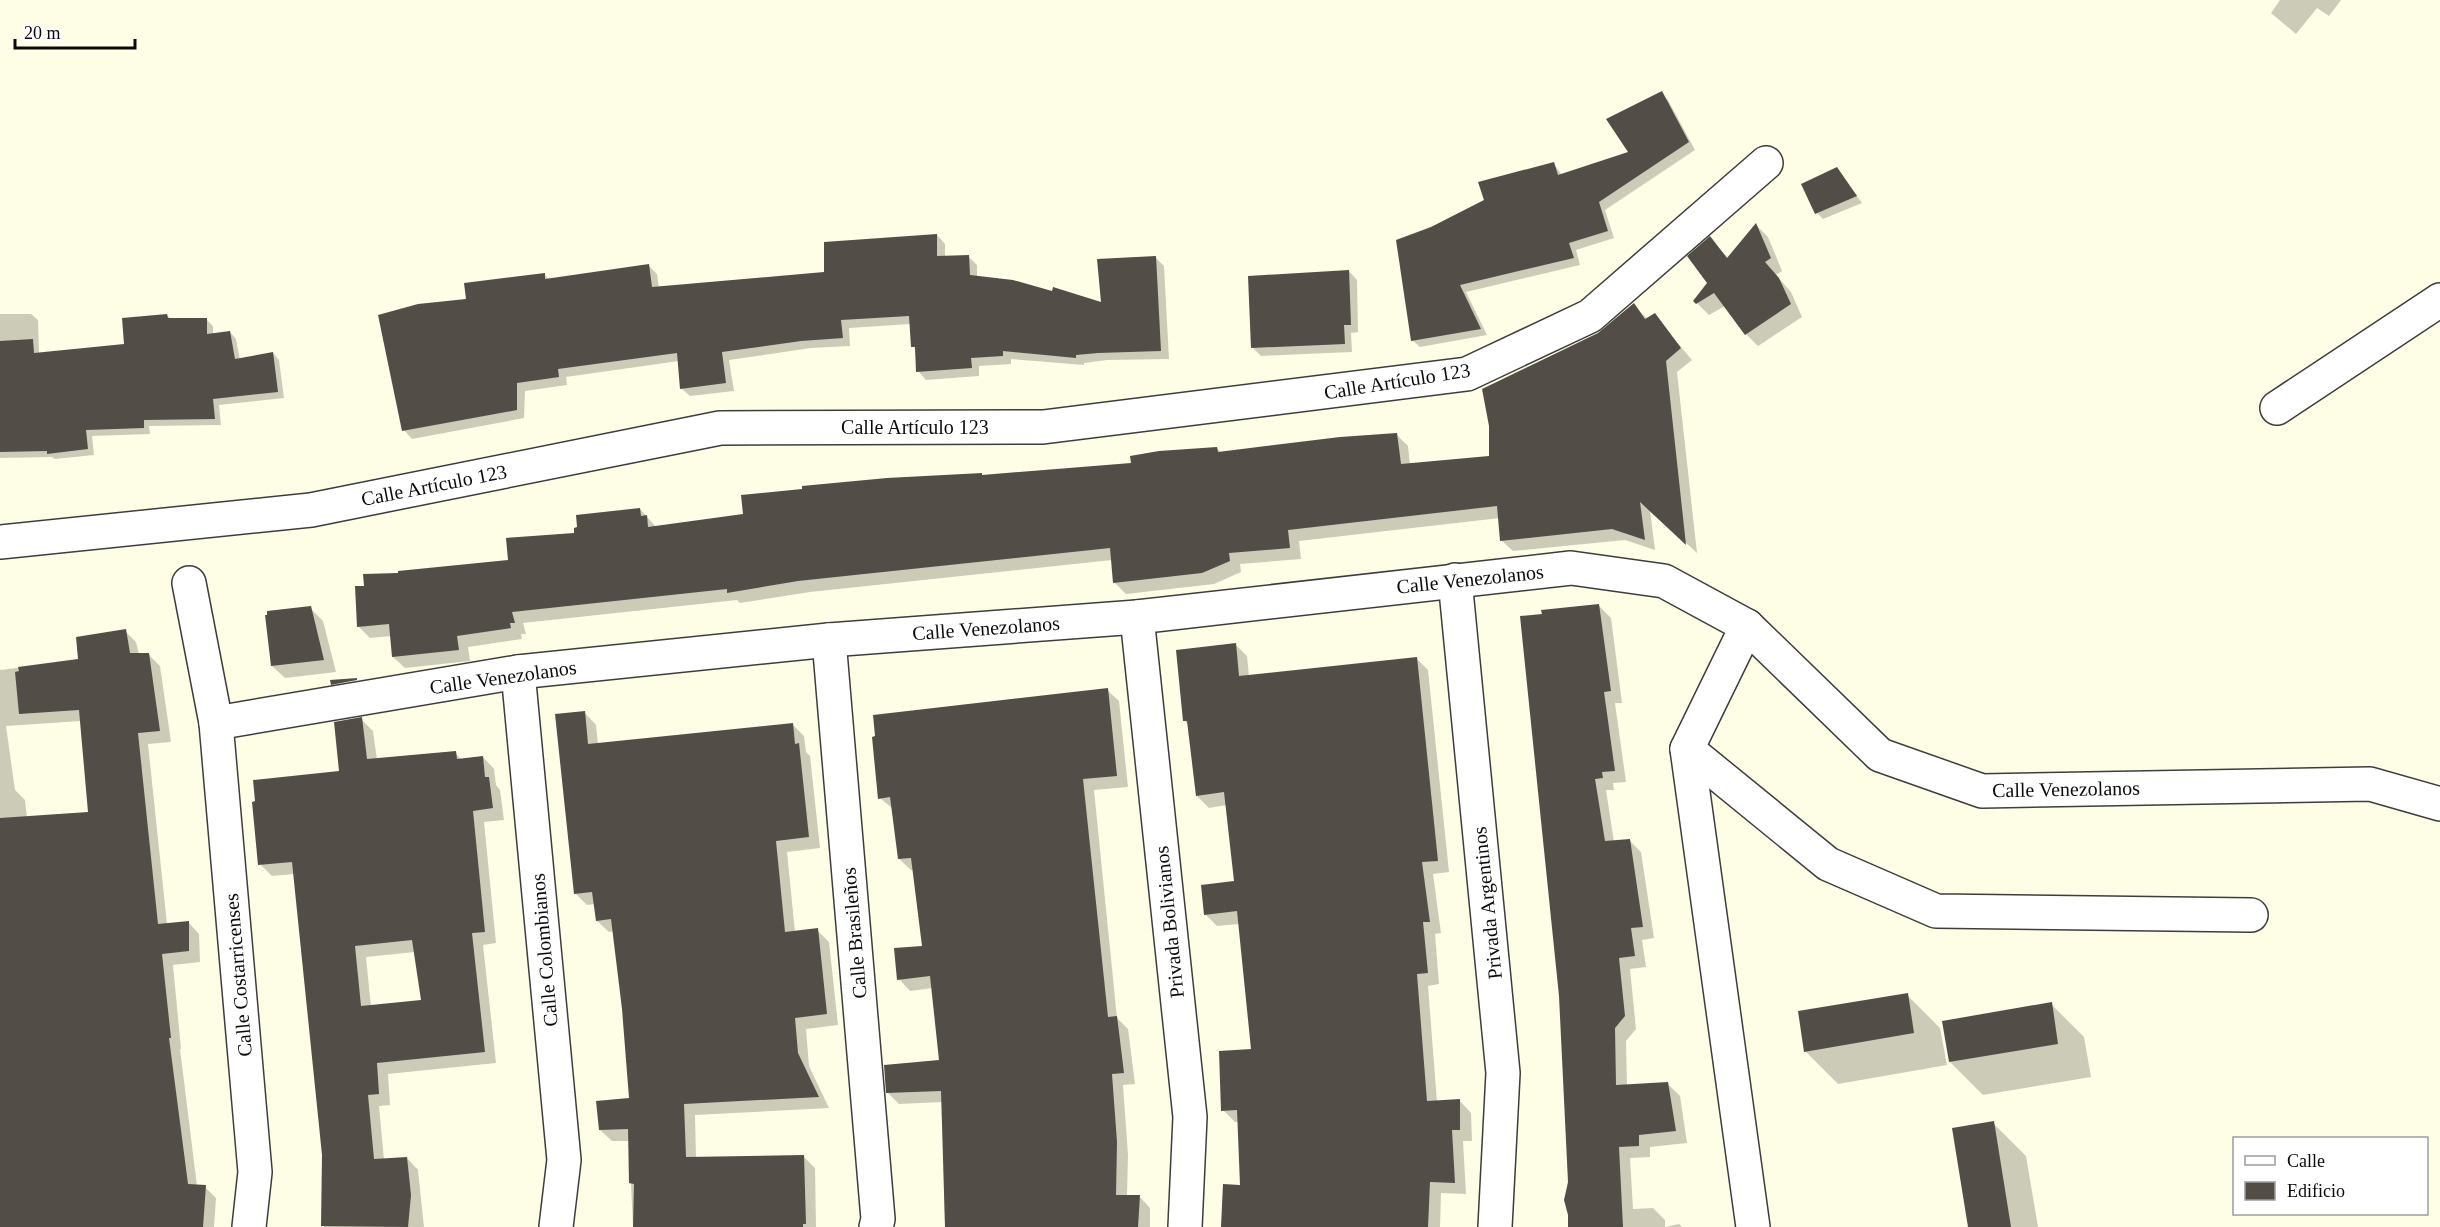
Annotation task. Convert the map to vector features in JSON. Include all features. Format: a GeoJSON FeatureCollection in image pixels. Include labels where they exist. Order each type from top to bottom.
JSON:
{"type":"FeatureCollection","features":[{"type":"Feature","properties":{"kind":"street","name":"Calle Artículo 123"},"geometry":{"type":"LineString","coordinates":[[0,542],[311,510],[720,428],[1043,427],[1467,374],[1590,316],[1766,164]]}},
{"type":"Feature","properties":{"kind":"street"},"geometry":{"type":"LineString","coordinates":[[2277,408],[2440,300]]}},
{"type":"Feature","properties":{"kind":"street","name":"Calle Venezolanos"},"geometry":{"type":"LineString","coordinates":[[216,723],[518,672],[829,640],[1137,617],[1571,568],[1664,581],[1747,626],[1880,754],[1982,791],[2370,784],[2440,804]]}},
{"type":"Feature","properties":{"kind":"street","name":"Privada Argentinos"},"geometry":{"type":"LineString","coordinates":[[1455,580],[1503,1073],[1495,1227]]}},
{"type":"Feature","properties":{"kind":"street","name":"Calle Costarricenses"},"geometry":{"type":"LineString","coordinates":[[189,583],[216,723],[255,1172],[249,1227]]}},
{"type":"Feature","properties":{"kind":"street","name":"Privada Bolivianos"},"geometry":{"type":"LineString","coordinates":[[1137,617],[1190,1117],[1185,1227]]}},
{"type":"Feature","properties":{"kind":"street"},"geometry":{"type":"LineString","coordinates":[[1747,626],[1687,749],[1753,1227]]}},
{"type":"Feature","properties":{"kind":"street","name":"Calle Brasileños"},"geometry":{"type":"LineString","coordinates":[[829,640],[878,1219],[876,1227]]}},
{"type":"Feature","properties":{"kind":"street","name":"Calle Colombianos"},"geometry":{"type":"LineString","coordinates":[[518,672],[564,1160],[556,1227]]}},
{"type":"Feature","properties":{"kind":"street"},"geometry":{"type":"LineString","coordinates":[[1687,749],[1828,864],[1936,911],[2251,915]]}},
{"type":"Feature","properties":{"kind":"building"},"geometry":{"type":"Polygon","coordinates":[[[1662,91],[1689,142],[1599,202],[1608,231],[1569,243],[1574,258],[1460,285],[1481,329],[1411,341],[1396,240],[1431,227],[1484,200],[1478,182],[1554,162],[1558,175],[1628,152],[1606,119],[1662,91]]]}},
{"type":"Feature","properties":{"kind":"building"},"geometry":{"type":"Polygon","coordinates":[[[1837,167],[1857,196],[1815,214],[1801,184],[1837,167]]]}},
{"type":"Feature","properties":{"kind":"building"},"geometry":{"type":"Polygon","coordinates":[[[1756,223],[1771,258],[1765,262],[1779,278],[1791,304],[1745,335],[1714,293],[1696,304],[1693,301],[1707,283],[1687,256],[1710,236],[1727,258],[1756,223]]]}},
{"type":"Feature","properties":{"kind":"building"},"geometry":{"type":"Polygon","coordinates":[[[937,234],[937,256],[969,255],[970,275],[1013,280],[1052,291],[1053,287],[1101,302],[1097,259],[1156,256],[1161,351],[1098,353],[1076,355],[1076,358],[1003,351],[1003,356],[971,358],[972,368],[916,372],[915,347],[911,347],[909,316],[841,320],[843,338],[801,341],[722,352],[726,383],[680,389],[677,353],[558,369],[559,377],[517,383],[517,410],[402,431],[378,315],[418,304],[466,299],[464,283],[545,273],[545,279],[649,264],[652,287],[824,272],[824,242],[937,234]]]}},
{"type":"Feature","properties":{"kind":"building"},"geometry":{"type":"Polygon","coordinates":[[[1349,270],[1351,325],[1344,325],[1345,344],[1251,348],[1248,276],[1349,270]]]}},
{"type":"Feature","properties":{"kind":"building"},"geometry":{"type":"Polygon","coordinates":[[[1634,303],[1645,319],[1655,313],[1681,348],[1666,361],[1686,545],[1640,502],[1645,540],[1612,529],[1500,541],[1497,506],[1288,530],[1290,548],[1229,553],[1230,561],[1202,573],[1113,583],[1110,548],[798,581],[727,593],[727,589],[512,612],[515,623],[510,623],[511,628],[457,636],[459,650],[392,657],[389,624],[357,627],[355,586],[364,586],[363,574],[398,573],[398,571],[508,560],[506,538],[574,533],[574,528],[577,527],[576,515],[640,508],[641,516],[647,515],[648,527],[743,514],[741,495],[802,489],[802,486],[887,478],[982,473],[982,475],[1131,463],[1130,456],[1159,451],[1217,447],[1218,452],[1340,437],[1397,433],[1401,464],[1489,456],[1489,426],[1482,389],[1598,333],[1634,303]]]}},
{"type":"Feature","properties":{"kind":"building"},"geometry":{"type":"Polygon","coordinates":[[[167,314],[168,318],[207,318],[207,334],[230,331],[235,359],[273,352],[278,392],[213,399],[215,419],[144,420],[144,428],[86,430],[88,449],[47,454],[47,451],[0,452],[0,341],[33,339],[34,353],[124,344],[122,318],[167,314]]]}},
{"type":"Feature","properties":{"kind":"building"},"geometry":{"type":"Polygon","coordinates":[[[1599,604],[1611,691],[1604,692],[1615,771],[1602,772],[1603,778],[1595,779],[1605,841],[1630,839],[1643,927],[1631,928],[1635,956],[1619,958],[1625,1016],[1615,1028],[1616,1085],[1668,1082],[1676,1131],[1639,1135],[1639,1146],[1619,1147],[1623,1227],[1568,1227],[1564,1200],[1568,1182],[1559,996],[1520,616],[1542,614],[1541,610],[1599,604]]]}},
{"type":"Feature","properties":{"kind":"building"},"geometry":{"type":"Polygon","coordinates":[[[311,606],[324,660],[271,666],[265,615],[267,611],[311,606]]]}},
{"type":"Feature","properties":{"kind":"building"},"geometry":{"type":"Polygon","coordinates":[[[126,629],[130,653],[149,653],[160,731],[138,733],[158,924],[189,921],[189,951],[162,954],[171,1038],[169,1038],[188,1184],[206,1185],[203,1227],[0,1227],[0,818],[88,812],[79,710],[19,714],[15,672],[19,671],[18,667],[78,659],[76,637],[126,629]]]}},
{"type":"Feature","properties":{"kind":"building"},"geometry":{"type":"Polygon","coordinates":[[[1236,643],[1239,676],[1417,657],[1438,861],[1422,862],[1430,922],[1423,922],[1428,973],[1417,974],[1427,1101],[1460,1099],[1460,1130],[1452,1130],[1455,1183],[1430,1182],[1428,1227],[1221,1227],[1223,1184],[1240,1185],[1237,1110],[1221,1111],[1219,1051],[1251,1049],[1237,911],[1204,915],[1201,885],[1234,881],[1224,792],[1196,796],[1187,721],[1183,721],[1176,650],[1236,643]]]}},
{"type":"Feature","properties":{"kind":"building"},"geometry":{"type":"Polygon","coordinates":[[[357,678],[357,680],[331,685],[330,680],[357,678]]]}},
{"type":"Feature","properties":{"kind":"building"},"geometry":{"type":"Polygon","coordinates":[[[1108,688],[1117,776],[1083,779],[1108,1017],[1117,1016],[1124,1073],[1112,1074],[1117,1142],[1116,1195],[1140,1195],[1138,1227],[945,1227],[941,1091],[886,1093],[884,1065],[939,1060],[930,976],[897,980],[894,948],[922,946],[911,858],[898,859],[890,797],[878,799],[872,737],[875,736],[873,715],[1108,688]]]}},
{"type":"Feature","properties":{"kind":"building"},"geometry":{"type":"Polygon","coordinates":[[[585,711],[588,744],[793,723],[795,744],[799,743],[809,837],[776,841],[785,932],[818,928],[827,1014],[795,1018],[798,1053],[819,1097],[684,1104],[686,1157],[804,1155],[806,1224],[803,1224],[803,1227],[633,1227],[634,1184],[629,1183],[628,1129],[599,1130],[596,1101],[629,1098],[622,1009],[611,919],[596,921],[592,892],[574,894],[555,714],[585,711]]]}},
{"type":"Feature","properties":{"kind":"building"},"geometry":{"type":"Polygon","coordinates":[[[362,717],[367,759],[456,751],[457,759],[483,756],[485,777],[489,777],[493,808],[473,811],[485,932],[472,933],[485,1052],[377,1063],[379,1094],[368,1095],[374,1159],[407,1157],[411,1195],[408,1227],[321,1226],[322,1155],[292,862],[258,865],[252,802],[255,801],[253,780],[339,771],[334,722],[362,717]],[[412,940],[355,946],[361,1006],[421,1000],[412,940]]]}},
{"type":"Feature","properties":{"kind":"building"},"geometry":{"type":"Polygon","coordinates":[[[1908,993],[1914,1033],[1804,1052],[1798,1011],[1908,993]]]}},
{"type":"Feature","properties":{"kind":"building"},"geometry":{"type":"Polygon","coordinates":[[[2052,1002],[2058,1044],[1949,1062],[1942,1021],[2052,1002]]]}},
{"type":"Feature","properties":{"kind":"building"},"geometry":{"type":"Polygon","coordinates":[[[1994,1121],[2011,1227],[1968,1227],[1952,1128],[1994,1121]]]}}]}
